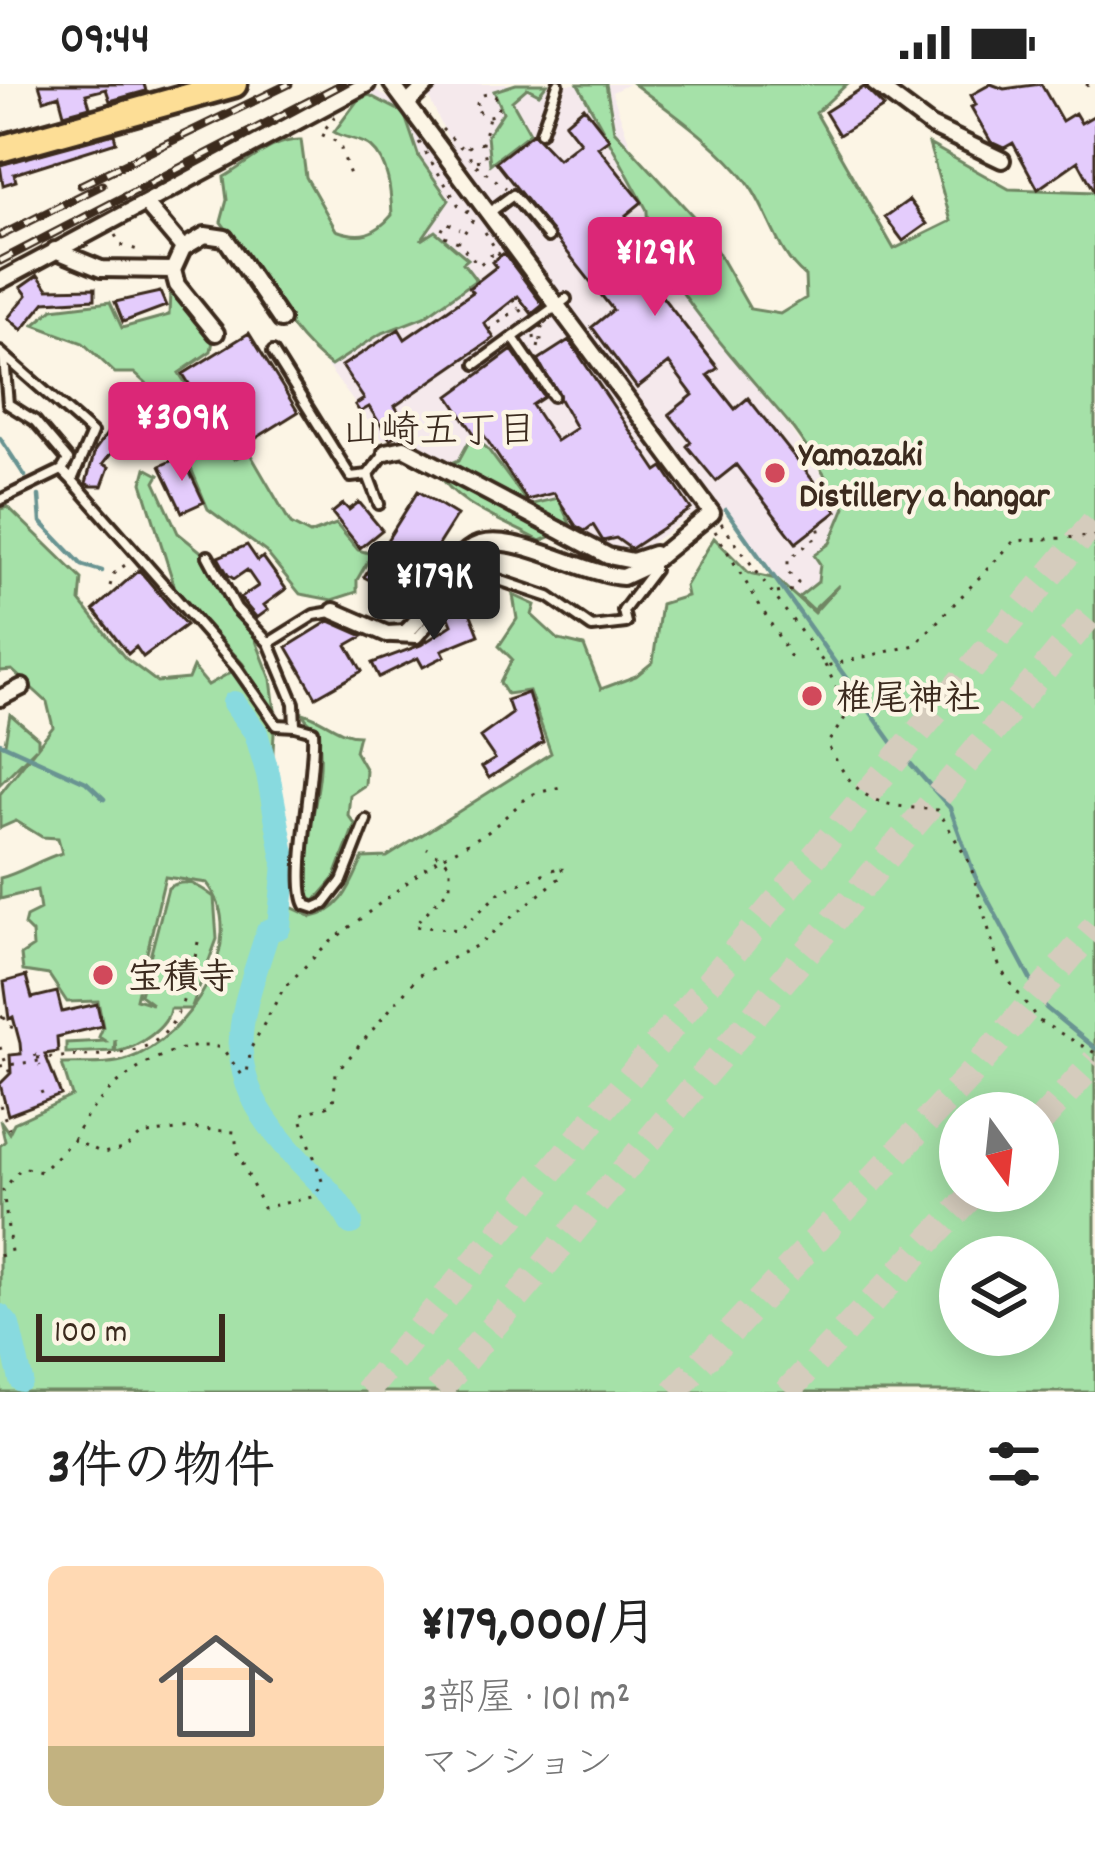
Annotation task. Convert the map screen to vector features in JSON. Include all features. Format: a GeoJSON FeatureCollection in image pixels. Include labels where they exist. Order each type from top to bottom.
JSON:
{"type":"FeatureCollection","features":[{"type":"Feature","properties":{"kind":"main road"},"geometry":{"type":"LineString","coordinates":[[0,149],[234,84]]}},
{"type":"Feature","properties":{"kind":"street"},"geometry":{"type":"LineString","coordinates":[[334,611],[387,634],[413,626],[455,564],[484,543],[517,545],[608,576],[634,573],[710,516],[562,302],[511,240],[483,215],[410,101],[392,84]]}},
{"type":"Feature","properties":{"kind":"street"},"geometry":{"type":"LineString","coordinates":[[410,101],[428,84]]}},
{"type":"Feature","properties":{"kind":"street"},"geometry":{"type":"LineString","coordinates":[[875,84],[931,126],[1002,160]]}},
{"type":"Feature","properties":{"kind":"street"},"geometry":{"type":"LineString","coordinates":[[0,281],[361,87]]}},
{"type":"Feature","properties":{"kind":"street"},"geometry":{"type":"LineString","coordinates":[[145,203],[183,248]]}},
{"type":"Feature","properties":{"kind":"street"},"geometry":{"type":"LineString","coordinates":[[216,333],[177,285],[173,270],[183,248],[205,235],[225,238],[281,320]]}},
{"type":"Feature","properties":{"kind":"street"},"geometry":{"type":"LineString","coordinates":[[55,250],[101,269],[173,270]]}},
{"type":"Feature","properties":{"kind":"street"},"geometry":{"type":"LineString","coordinates":[[386,452],[404,448],[608,556],[633,561],[670,547]]}},
{"type":"Feature","properties":{"kind":"street"},"geometry":{"type":"LineString","coordinates":[[0,698],[22,686]]}},
{"type":"Feature","properties":{"kind":"lane"},"geometry":{"type":"LineString","coordinates":[[541,132],[558,84]]}},
{"type":"Feature","properties":{"kind":"lane"},"geometry":{"type":"LineString","coordinates":[[483,215],[513,194],[548,237]]}},
{"type":"Feature","properties":{"kind":"lane"},"geometry":{"type":"LineString","coordinates":[[476,364],[562,302]]}},
{"type":"Feature","properties":{"kind":"lane"},"geometry":{"type":"LineString","coordinates":[[514,339],[553,396]]}},
{"type":"Feature","properties":{"kind":"lane"},"geometry":{"type":"LineString","coordinates":[[273,352],[351,477],[368,475],[386,452]]}},
{"type":"Feature","properties":{"kind":"lane"},"geometry":{"type":"LineString","coordinates":[[0,500],[62,470],[68,460],[61,447],[8,404],[2,354]]}},
{"type":"Feature","properties":{"kind":"lane"},"geometry":{"type":"LineString","coordinates":[[2,354],[92,433],[72,480]]}},
{"type":"Feature","properties":{"kind":"lane"},"geometry":{"type":"LineString","coordinates":[[62,470],[237,668],[278,725],[313,731],[315,756],[299,877],[306,904],[315,908],[333,896],[366,820]]}},
{"type":"Feature","properties":{"kind":"lane"},"geometry":{"type":"LineString","coordinates":[[368,475],[379,504]]}},
{"type":"Feature","properties":{"kind":"lane"},"geometry":{"type":"LineString","coordinates":[[208,556],[236,608],[269,643],[294,703],[296,726]]}},
{"type":"Feature","properties":{"kind":"lane"},"geometry":{"type":"LineString","coordinates":[[387,634],[407,642],[417,638],[448,603],[496,577],[549,597],[592,627],[626,623],[623,611],[654,570],[654,560]]}},
{"type":"Feature","properties":{"kind":"lane"},"geometry":{"type":"LineString","coordinates":[[269,643],[314,615],[334,611]]}},
{"type":"Feature","properties":{"kind":"path"},"geometry":{"type":"LineString","coordinates":[[489,84],[476,102],[489,117]]}},
{"type":"Feature","properties":{"kind":"path"},"geometry":{"type":"LineString","coordinates":[[1085,84],[1095,89]]}},
{"type":"Feature","properties":{"kind":"path"},"geometry":{"type":"LineString","coordinates":[[352,181],[339,143],[321,134],[361,87]]}},
{"type":"Feature","properties":{"kind":"path"},"geometry":{"type":"LineString","coordinates":[[475,164],[488,154],[482,143],[489,117],[500,108],[484,92]]}},
{"type":"Feature","properties":{"kind":"path"},"geometry":{"type":"LineString","coordinates":[[498,254],[483,215],[459,206],[423,154],[424,122],[448,130],[475,164],[513,194]]}},
{"type":"Feature","properties":{"kind":"path"},"geometry":{"type":"LineString","coordinates":[[466,152],[472,143],[482,143]]}},
{"type":"Feature","properties":{"kind":"path"},"geometry":{"type":"LineString","coordinates":[[458,242],[462,230],[483,215]]}},
{"type":"Feature","properties":{"kind":"path"},"geometry":{"type":"LineString","coordinates":[[462,230],[446,222],[440,234],[458,242],[479,265],[511,240]]}},
{"type":"Feature","properties":{"kind":"path"},"geometry":{"type":"LineString","coordinates":[[113,228],[119,244],[141,250]]}},
{"type":"Feature","properties":{"kind":"path"},"geometry":{"type":"LineString","coordinates":[[513,300],[532,325]]}},
{"type":"Feature","properties":{"kind":"path"},"geometry":{"type":"LineString","coordinates":[[489,329],[519,308]]}},
{"type":"Feature","properties":{"kind":"path"},"geometry":{"type":"LineString","coordinates":[[543,330],[547,337]]}},
{"type":"Feature","properties":{"kind":"path"},"geometry":{"type":"LineString","coordinates":[[710,516],[779,593],[826,666],[915,645],[1014,542],[1095,536]]}},
{"type":"Feature","properties":{"kind":"path"},"geometry":{"type":"LineString","coordinates":[[710,516],[795,664]]}},
{"type":"Feature","properties":{"kind":"path"},"geometry":{"type":"LineString","coordinates":[[779,593],[797,585],[788,560],[818,535],[818,526]]}},
{"type":"Feature","properties":{"kind":"path"},"geometry":{"type":"LineString","coordinates":[[110,586],[113,573],[139,554]]}},
{"type":"Feature","properties":{"kind":"path"},"geometry":{"type":"LineString","coordinates":[[825,664],[848,712],[827,745],[846,779],[875,805],[938,810],[970,863],[1000,969],[1039,1021],[1095,1053]]}},
{"type":"Feature","properties":{"kind":"path"},"geometry":{"type":"LineString","coordinates":[[0,1256],[11,1252],[3,1190],[22,1167],[41,1172],[74,1140],[94,1102],[184,1046],[222,1048],[244,1074],[251,1048],[284,989],[324,947],[441,858],[488,832],[530,795],[560,787]]}},
{"type":"Feature","properties":{"kind":"path"},"geometry":{"type":"LineString","coordinates":[[74,1140],[103,1153],[124,1149],[141,1135],[190,1128],[235,1132],[236,1151],[263,1208],[312,1196],[322,1184],[300,1115],[333,1103],[336,1073],[419,975],[476,946],[562,876],[562,866],[500,892],[460,930],[414,926],[450,887],[450,864],[427,848]]}},
{"type":"Feature","properties":{"kind":"path"},"geometry":{"type":"LineString","coordinates":[[0,1078],[6,1068],[38,1060],[124,1056],[158,1038],[187,1003],[198,942]]}},
{"type":"Feature","properties":{"kind":"path"},"geometry":{"type":"LineString","coordinates":[[10,1010],[3,1017],[16,1029]]}},
{"type":"Feature","properties":{"kind":"path"},"geometry":{"type":"LineString","coordinates":[[0,1047],[6,1068]]}},
{"type":"Feature","properties":{"kind":"path"},"geometry":{"type":"LineString","coordinates":[[41,1091],[45,1100]]}},
{"type":"Feature","properties":{"kind":"path"},"geometry":{"type":"LineString","coordinates":[[0,1105],[9,1129]]}},
{"type":"Feature","properties":{"kind":"shaded area"},"geometry":{"type":"Polygon","coordinates":[[[438,84],[629,84],[612,92],[666,249],[844,507],[830,543],[848,574],[813,612],[767,568],[458,160],[429,98],[438,84]]]}},
{"type":"Feature","properties":{"kind":"shaded area"},"geometry":{"type":"Polygon","coordinates":[[[370,86],[404,108],[550,300],[697,511],[634,555],[580,535],[400,437],[382,440],[327,366],[401,310],[389,165],[358,94],[370,86]]]}},
{"type":"Feature","properties":{"kind":"green space"},"geometry":{"type":"Polygon","coordinates":[[[516,84],[547,84],[539,94],[527,88],[512,101],[530,133],[490,164],[487,136],[503,112],[494,91],[516,84]]]}},
{"type":"Feature","properties":{"kind":"green space"},"geometry":{"type":"Polygon","coordinates":[[[578,84],[606,84],[614,130],[703,227],[750,309],[780,314],[806,298],[805,276],[787,256],[755,194],[735,168],[634,84],[847,84],[816,113],[894,249],[951,221],[929,144],[1009,189],[1095,192],[1095,1392],[0,1392],[0,1146],[5,1141],[0,1120],[9,1133],[14,1123],[72,1096],[62,1064],[128,1059],[172,1031],[191,1009],[170,1009],[158,1029],[125,1050],[116,1052],[115,1039],[114,1051],[66,1053],[66,1043],[105,1041],[99,1037],[103,1027],[98,1001],[67,1002],[49,975],[23,971],[21,955],[33,947],[32,933],[24,925],[26,917],[40,910],[37,890],[0,899],[0,878],[62,853],[58,838],[42,837],[16,821],[0,828],[0,794],[36,748],[0,784],[0,745],[5,743],[10,714],[38,738],[38,746],[53,727],[47,702],[12,670],[0,671],[0,509],[8,507],[82,579],[80,601],[125,658],[157,682],[188,679],[193,667],[208,685],[233,671],[274,733],[270,806],[286,854],[291,907],[312,917],[323,914],[345,895],[363,858],[387,857],[551,753],[529,691],[507,694],[500,683],[512,659],[499,646],[517,619],[513,595],[535,605],[532,615],[559,640],[584,646],[601,689],[636,676],[653,662],[661,604],[687,596],[685,586],[714,538],[749,573],[776,579],[814,613],[839,585],[813,610],[799,597],[818,582],[820,564],[814,555],[830,543],[845,507],[796,432],[702,320],[663,261],[647,210],[578,84]],[[165,877],[136,999],[152,1004],[140,995],[168,888],[186,883],[214,897],[217,939],[191,1009],[218,959],[219,906],[207,883],[165,877]]]}},
{"type":"Feature","properties":{"kind":"green space"},"geometry":{"type":"Polygon","coordinates":[[[369,95],[404,113],[419,157],[449,200],[421,240],[435,231],[468,259],[463,263],[476,280],[424,317],[380,334],[331,366],[286,319],[221,222],[227,200],[224,177],[270,148],[301,140],[306,177],[336,230],[373,231],[392,215],[385,170],[368,144],[334,132],[357,101],[369,95]]]}},
{"type":"Feature","properties":{"kind":"green space"},"geometry":{"type":"Polygon","coordinates":[[[170,292],[213,341],[211,351],[179,373],[234,459],[249,452],[291,524],[310,534],[336,524],[358,550],[372,554],[357,580],[357,592],[332,600],[300,594],[266,552],[208,509],[185,454],[156,418],[153,390],[134,373],[115,373],[83,343],[34,325],[53,309],[110,302],[122,328],[169,315],[170,292]]]}},
{"type":"Feature","properties":{"kind":"green space"},"geometry":{"type":"Polygon","coordinates":[[[472,436],[487,448],[529,505],[558,498],[572,528],[540,541],[456,494],[436,470],[459,460],[472,436]]]}},
{"type":"Feature","properties":{"kind":"green space"},"geometry":{"type":"Polygon","coordinates":[[[146,468],[159,475],[155,482],[178,533],[204,554],[249,623],[271,679],[276,718],[243,664],[175,588],[142,483],[146,468]]]}},
{"type":"Feature","properties":{"kind":"green space"},"geometry":{"type":"Polygon","coordinates":[[[303,713],[359,735],[355,751],[366,770],[365,785],[350,795],[348,815],[355,824],[334,879],[315,901],[307,896],[305,876],[320,754],[317,730],[303,713]]]}},
{"type":"Feature","properties":{"kind":"building"},"geometry":{"type":"Polygon","coordinates":[[[39,84],[144,84],[146,91],[110,101],[106,89],[86,94],[90,107],[64,114],[59,95],[44,100],[39,84]]]}},
{"type":"Feature","properties":{"kind":"building"},"geometry":{"type":"Polygon","coordinates":[[[991,84],[1004,89],[1041,84],[1062,121],[1075,113],[1081,123],[1095,115],[1095,192],[1078,161],[1038,189],[1013,143],[1004,148],[991,142],[971,107],[976,105],[971,95],[991,84]]]}},
{"type":"Feature","properties":{"kind":"building"},"geometry":{"type":"Polygon","coordinates":[[[864,87],[884,107],[839,135],[825,112],[864,87]]]}},
{"type":"Feature","properties":{"kind":"building"},"geometry":{"type":"Polygon","coordinates":[[[584,107],[609,139],[598,147],[642,202],[626,215],[657,260],[642,271],[718,368],[708,375],[735,409],[748,398],[837,511],[796,543],[736,465],[716,481],[687,446],[691,442],[669,414],[693,395],[669,363],[637,388],[592,327],[613,310],[496,162],[533,133],[558,159],[580,142],[565,123],[584,107]]]}},
{"type":"Feature","properties":{"kind":"building"},"geometry":{"type":"Polygon","coordinates":[[[114,134],[116,142],[14,174],[16,181],[3,185],[0,165],[114,134]]]}},
{"type":"Feature","properties":{"kind":"building"},"geometry":{"type":"Polygon","coordinates":[[[909,200],[927,224],[903,241],[885,217],[909,200]]]}},
{"type":"Feature","properties":{"kind":"building"},"geometry":{"type":"Polygon","coordinates":[[[504,253],[543,305],[532,314],[518,296],[484,323],[494,338],[395,406],[408,427],[390,439],[369,407],[360,412],[355,405],[364,399],[342,366],[399,329],[405,339],[473,292],[469,288],[496,267],[492,262],[504,253]]]}},
{"type":"Feature","properties":{"kind":"building"},"geometry":{"type":"Polygon","coordinates":[[[38,275],[48,289],[95,288],[95,299],[45,302],[22,330],[8,318],[27,295],[21,287],[38,275]]]}},
{"type":"Feature","properties":{"kind":"building"},"geometry":{"type":"Polygon","coordinates":[[[160,292],[166,306],[123,322],[115,302],[160,292]]]}},
{"type":"Feature","properties":{"kind":"building"},"geometry":{"type":"Polygon","coordinates":[[[249,333],[298,412],[232,453],[183,374],[249,333]]]}},
{"type":"Feature","properties":{"kind":"building"},"geometry":{"type":"Polygon","coordinates":[[[569,340],[657,471],[663,467],[691,509],[631,549],[616,538],[603,541],[593,525],[585,531],[576,526],[554,493],[527,500],[481,431],[475,435],[449,396],[512,350],[544,397],[532,405],[556,441],[576,428],[538,360],[569,340]]]}},
{"type":"Feature","properties":{"kind":"building"},"geometry":{"type":"Polygon","coordinates":[[[114,424],[127,433],[103,464],[109,467],[102,486],[90,486],[86,483],[95,450],[114,424]]]}},
{"type":"Feature","properties":{"kind":"building"},"geometry":{"type":"Polygon","coordinates":[[[182,456],[204,502],[182,512],[160,466],[182,456]]]}},
{"type":"Feature","properties":{"kind":"building"},"geometry":{"type":"Polygon","coordinates":[[[418,491],[457,515],[419,575],[429,581],[415,604],[364,577],[418,491]]]}},
{"type":"Feature","properties":{"kind":"building"},"geometry":{"type":"Polygon","coordinates":[[[359,502],[382,530],[360,548],[332,513],[343,504],[349,510],[359,502]]]}},
{"type":"Feature","properties":{"kind":"building"},"geometry":{"type":"Polygon","coordinates":[[[247,545],[258,561],[263,557],[286,589],[264,605],[268,610],[257,618],[240,598],[258,586],[247,570],[234,579],[228,575],[218,557],[247,545]]]}},
{"type":"Feature","properties":{"kind":"building"},"geometry":{"type":"Polygon","coordinates":[[[139,570],[186,625],[143,657],[136,647],[128,654],[94,610],[139,570]]]}},
{"type":"Feature","properties":{"kind":"building"},"geometry":{"type":"Polygon","coordinates":[[[466,602],[479,635],[442,650],[445,656],[423,667],[418,658],[379,677],[372,663],[421,645],[452,625],[448,615],[466,602]]]}},
{"type":"Feature","properties":{"kind":"building"},"geometry":{"type":"Polygon","coordinates":[[[329,621],[363,636],[347,645],[362,671],[316,697],[287,647],[329,621]]]}},
{"type":"Feature","properties":{"kind":"building"},"geometry":{"type":"Polygon","coordinates":[[[528,693],[543,742],[489,778],[482,767],[495,759],[480,737],[512,714],[507,700],[528,693]]]}},
{"type":"Feature","properties":{"kind":"building"},"geometry":{"type":"Polygon","coordinates":[[[26,976],[32,998],[57,992],[62,1012],[97,1004],[102,1026],[57,1037],[58,1052],[45,1054],[61,1095],[8,1115],[0,1084],[11,1073],[10,1055],[21,1054],[13,1017],[9,1019],[4,982],[26,976]]]}},
{"type":"Feature","properties":{"kind":"waterway"},"geometry":{"type":"LineString","coordinates":[[0,438],[25,476]]}},
{"type":"Feature","properties":{"kind":"waterway"},"geometry":{"type":"LineString","coordinates":[[39,496],[41,522],[82,565],[102,571]]}},
{"type":"Feature","properties":{"kind":"waterway"},"geometry":{"type":"LineString","coordinates":[[726,510],[894,745],[950,808],[975,876],[1046,1008],[1095,1048]]}},
{"type":"Feature","properties":{"kind":"waterway"},"geometry":{"type":"LineString","coordinates":[[234,703],[256,733],[285,864],[279,927],[268,931],[243,1017],[243,1066],[264,1117],[351,1223]]}},
{"type":"Feature","properties":{"kind":"waterway"},"geometry":{"type":"LineString","coordinates":[[0,743],[86,782],[104,799]]}},
{"type":"Feature","properties":{"kind":"waterway"},"geometry":{"type":"LineString","coordinates":[[268,931],[284,856]]}},
{"type":"Feature","properties":{"kind":"waterway"},"geometry":{"type":"LineString","coordinates":[[0,1316],[8,1325],[21,1380]]}},
{"type":"Feature","properties":{"kind":"tunnel"},"geometry":{"type":"LineString","coordinates":[[366,1392],[1095,521]]}},
{"type":"Feature","properties":{"kind":"tunnel"},"geometry":{"type":"LineString","coordinates":[[438,1392],[1095,609]]}},
{"type":"Feature","properties":{"kind":"tunnel"},"geometry":{"type":"LineString","coordinates":[[674,1392],[969,1076],[1095,927]]}},
{"type":"Feature","properties":{"kind":"tunnel"},"geometry":{"type":"LineString","coordinates":[[1059,1101],[1095,1061]]}},
{"type":"Feature","properties":{"kind":"tunnel"},"geometry":{"type":"LineString","coordinates":[[787,1392],[956,1212]]}},
{"type":"Feature","properties":{"kind":"railway"},"geometry":{"type":"LineString","coordinates":[[81,185],[289,84]]}},
{"type":"Feature","properties":{"kind":"railway"},"geometry":{"type":"LineString","coordinates":[[0,261],[342,84]]}},
{"type":"Feature","properties":{"kind":"railway"},"geometry":{"type":"LineString","coordinates":[[0,236],[102,185]]}},
{"type":"Feature","properties":{"kind":"place","name":"Yamazaki Distillery a hangar"},"geometry":{"type":"Point","coordinates":[775,473]}},
{"type":"Feature","properties":{"kind":"place","name":"椎尾神社"},"geometry":{"type":"Point","coordinates":[812,696]}},
{"type":"Feature","properties":{"kind":"place","name":"宝積寺"},"geometry":{"type":"Point","coordinates":[103,975]}},
{"type":"Feature","properties":{"kind":"district","name":"山崎五丁目"},"geometry":{"type":"Point","coordinates":[439,428]}}]}
